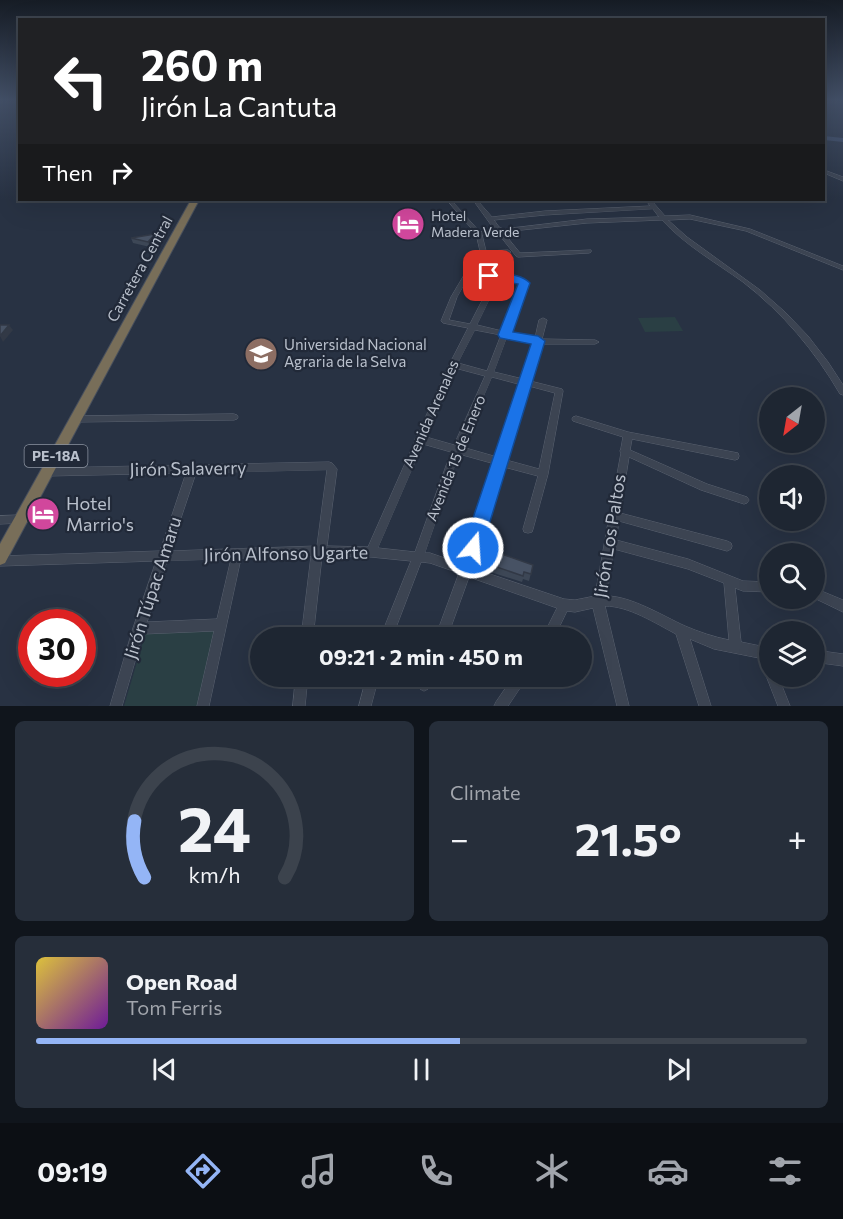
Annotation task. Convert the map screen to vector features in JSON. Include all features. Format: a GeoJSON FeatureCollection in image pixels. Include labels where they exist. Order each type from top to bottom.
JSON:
{"type":"FeatureCollection","features":[{"type":"Feature","properties":{"kind":"highway","name":"Carretera Central"},"geometry":{"type":"LineString","coordinates":[[77,419],[194,201]]}},
{"type":"Feature","properties":{"kind":"highway","name":"PE-18A"},"geometry":{"type":"LineString","coordinates":[[0,560],[77,419]]}},
{"type":"Feature","properties":{"kind":"street"},"geometry":{"type":"LineString","coordinates":[[825,171],[843,179]]}},
{"type":"Feature","properties":{"kind":"street"},"geometry":{"type":"LineString","coordinates":[[450,201],[478,234],[493,277]]}},
{"type":"Feature","properties":{"kind":"street"},"geometry":{"type":"LineString","coordinates":[[476,201],[518,255],[590,251]]}},
{"type":"Feature","properties":{"kind":"street"},"geometry":{"type":"LineString","coordinates":[[650,201],[663,218],[702,256],[787,316],[824,360],[843,392]]}},
{"type":"Feature","properties":{"kind":"street"},"geometry":{"type":"LineString","coordinates":[[492,219],[556,212],[654,207]]}},
{"type":"Feature","properties":{"kind":"street"},"geometry":{"type":"LineString","coordinates":[[478,234],[579,222],[694,218],[741,228],[843,268]]}},
{"type":"Feature","properties":{"kind":"street"},"geometry":{"type":"LineString","coordinates":[[483,253],[508,252]]}},
{"type":"Feature","properties":{"kind":"street"},"geometry":{"type":"LineString","coordinates":[[493,277],[469,271],[454,297],[445,321],[538,341],[595,342]]}},
{"type":"Feature","properties":{"kind":"street","name":"Avenida 15 de Enero"},"geometry":{"type":"LineString","coordinates":[[390,627],[456,450],[490,373],[522,291],[524,283],[520,280],[493,277]]}},
{"type":"Feature","properties":{"kind":"street","name":"Avenida Arenales"},"geometry":{"type":"LineString","coordinates":[[371,552],[419,439],[493,277]]}},
{"type":"Feature","properties":{"kind":"street"},"geometry":{"type":"LineString","coordinates":[[445,627],[526,383],[543,321]]}},
{"type":"Feature","properties":{"kind":"street"},"geometry":{"type":"LineString","coordinates":[[453,364],[559,391],[543,474],[528,529]]}},
{"type":"Feature","properties":{"kind":"street"},"geometry":{"type":"LineString","coordinates":[[77,419],[234,417]]}},
{"type":"Feature","properties":{"kind":"street"},"geometry":{"type":"LineString","coordinates":[[576,419],[628,435],[735,456]]}},
{"type":"Feature","properties":{"kind":"street","name":"Jirón Los Paltos"},"geometry":{"type":"LineString","coordinates":[[623,706],[599,608],[628,435]]}},
{"type":"Feature","properties":{"kind":"street"},"geometry":{"type":"LineString","coordinates":[[419,439],[543,474]]}},
{"type":"Feature","properties":{"kind":"street"},"geometry":{"type":"LineString","coordinates":[[624,451],[704,487],[744,500]]}},
{"type":"Feature","properties":{"kind":"street","name":"Jirón Salaverry"},"geometry":{"type":"LineString","coordinates":[[47,472],[329,466],[332,469],[319,551]]}},
{"type":"Feature","properties":{"kind":"street","name":"Jirón Túpac Amaru"},"geometry":{"type":"LineString","coordinates":[[116,706],[139,628],[192,470]]}},
{"type":"Feature","properties":{"kind":"street"},"geometry":{"type":"LineString","coordinates":[[613,515],[727,546]]}},
{"type":"Feature","properties":{"kind":"street"},"geometry":{"type":"LineString","coordinates":[[0,520],[21,519]]}},
{"type":"Feature","properties":{"kind":"street"},"geometry":{"type":"LineString","coordinates":[[611,543],[688,564],[729,582],[743,586],[759,587]]}},
{"type":"Feature","properties":{"kind":"street"},"geometry":{"type":"LineString","coordinates":[[309,627],[319,551]]}},
{"type":"Feature","properties":{"kind":"street","name":"Jirón Alfonso Ugarte"},"geometry":{"type":"LineString","coordinates":[[0,560],[319,551],[371,552],[418,557],[466,569],[564,605],[575,606],[600,601],[628,605],[714,643],[759,653]]}},
{"type":"Feature","properties":{"kind":"street"},"geometry":{"type":"LineString","coordinates":[[203,706],[237,554]]}},
{"type":"Feature","properties":{"kind":"street"},"geometry":{"type":"LineString","coordinates":[[729,582],[736,648]]}},
{"type":"Feature","properties":{"kind":"street"},"geometry":{"type":"LineString","coordinates":[[825,598],[843,606]]}},
{"type":"Feature","properties":{"kind":"street"},"geometry":{"type":"LineString","coordinates":[[553,627],[564,605]]}},
{"type":"Feature","properties":{"kind":"street"},"geometry":{"type":"LineString","coordinates":[[139,628],[220,625]]}},
{"type":"Feature","properties":{"kind":"street"},"geometry":{"type":"LineString","coordinates":[[681,630],[705,706]]}},
{"type":"Feature","properties":{"kind":"street"},"geometry":{"type":"LineString","coordinates":[[825,658],[843,660]]}},
{"type":"Feature","properties":{"kind":"street"},"geometry":{"type":"LineString","coordinates":[[299,706],[301,687]]}},
{"type":"Feature","properties":{"kind":"street"},"geometry":{"type":"LineString","coordinates":[[365,706],[370,687]]}},
{"type":"Feature","properties":{"kind":"street"},"geometry":{"type":"LineString","coordinates":[[500,706],[514,687]]}},
{"type":"Feature","properties":{"kind":"street"},"geometry":{"type":"LineString","coordinates":[[776,687],[784,706]]}},
{"type":"Feature","properties":{"kind":"green space"},"geometry":{"type":"Polygon","coordinates":[[[675,317],[683,331],[645,332],[638,318],[675,317]]]}},
{"type":"Feature","properties":{"kind":"green space"},"geometry":{"type":"Polygon","coordinates":[[[216,625],[198,706],[124,706],[147,628],[216,625]]]}},
{"type":"Feature","properties":{"kind":"building"},"geometry":{"type":"Polygon","coordinates":[[[155,234],[148,242],[131,238],[155,234]]]}},
{"type":"Feature","properties":{"kind":"building"},"geometry":{"type":"Polygon","coordinates":[[[0,325],[9,325],[0,336],[0,325]]]}},
{"type":"Feature","properties":{"kind":"building"},"geometry":{"type":"Polygon","coordinates":[[[478,552],[497,558],[499,553],[533,565],[531,574],[524,572],[523,576],[476,560],[478,552]]]}},
{"type":"Feature","properties":{"kind":"waterway"},"geometry":{"type":"LineString","coordinates":[[825,138],[843,140]]}},
{"type":"Feature","properties":{"kind":"place","name":"Hotel Madera Verde"},"geometry":{"type":"Point","coordinates":[408,224]}},
{"type":"Feature","properties":{"kind":"place","name":"Universidad Nacional Agraria de la Selva"},"geometry":{"type":"Point","coordinates":[261,354]}},
{"type":"Feature","properties":{"kind":"place","name":"Hotel Marrio's"},"geometry":{"type":"Point","coordinates":[43,514]}},
{"type":"Feature","properties":{"kind":"route"},"geometry":{"type":"LineString","coordinates":[[473,548],[538,341],[505,335],[524,283],[520,280],[489,276]]}}]}
